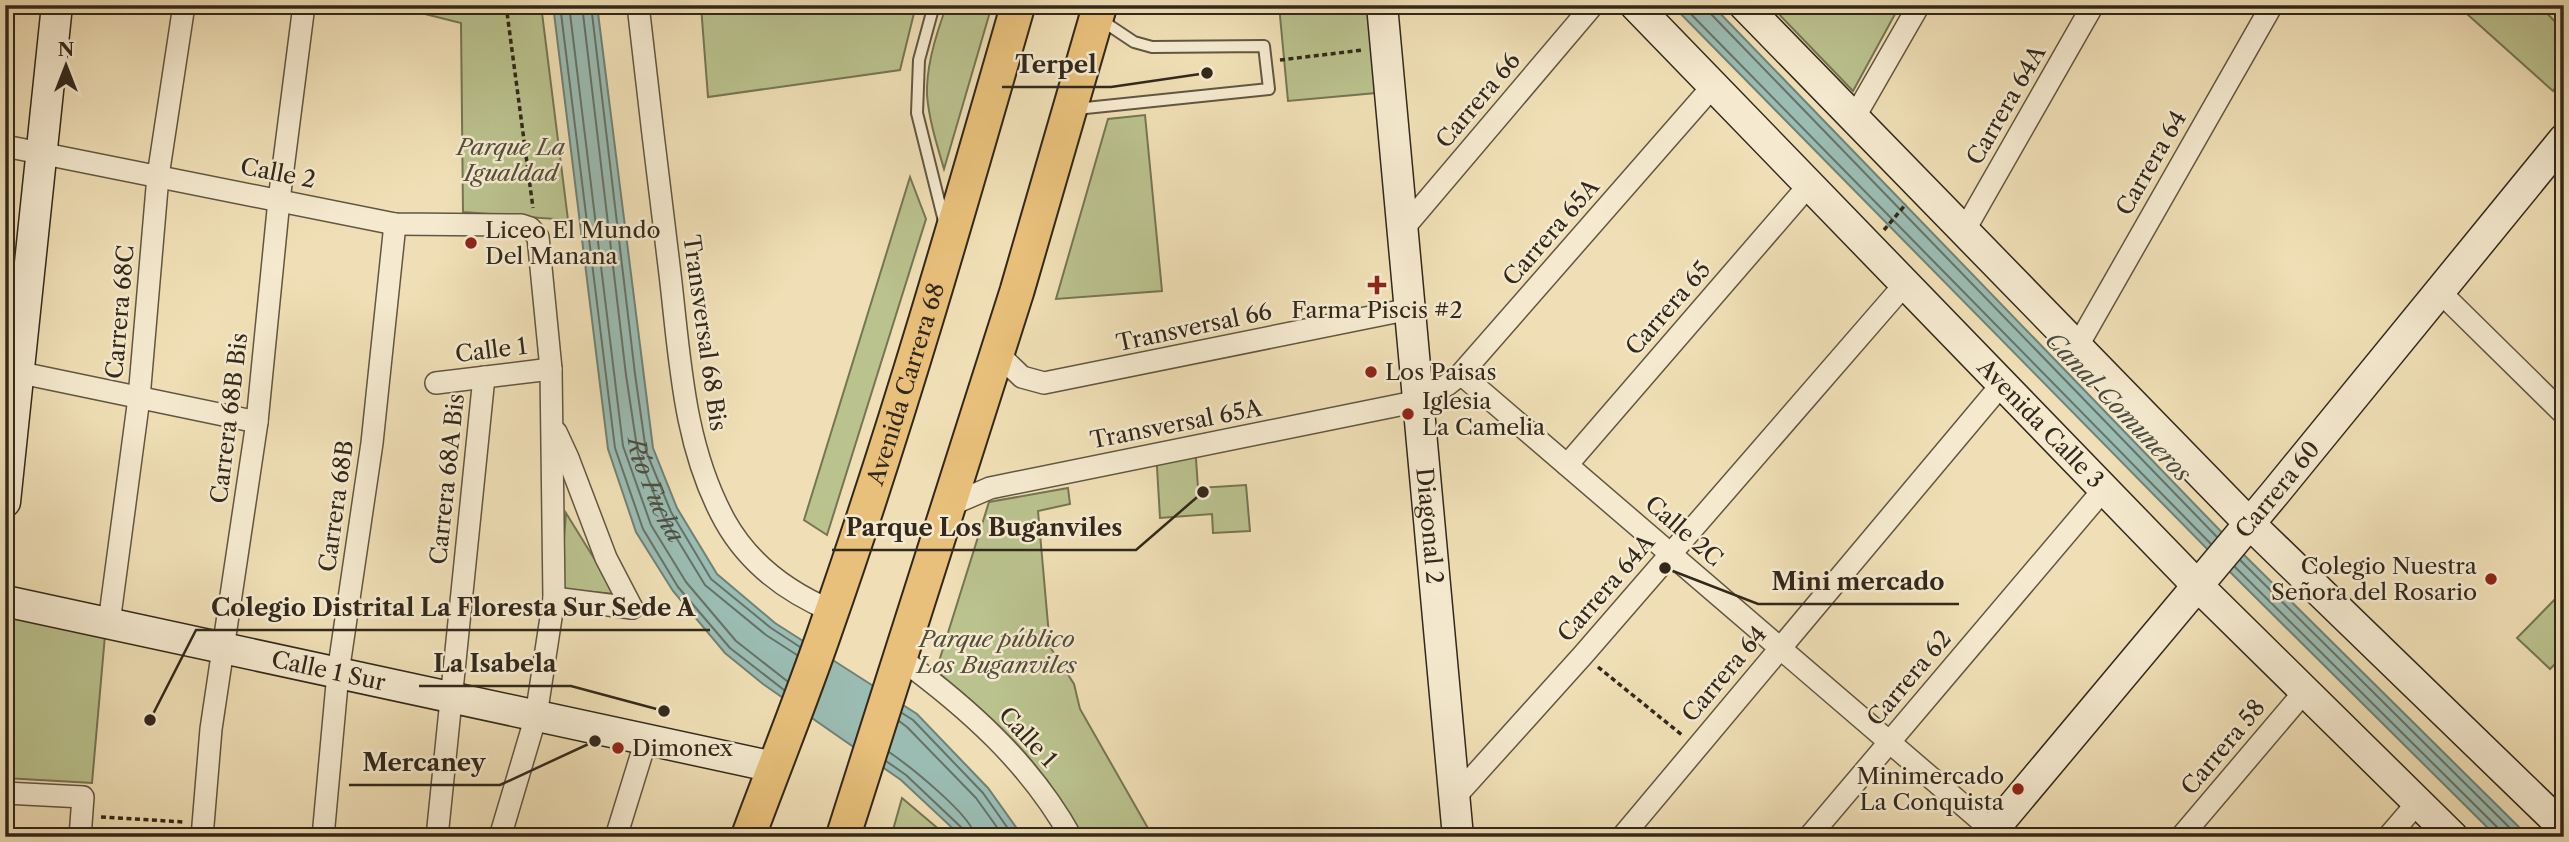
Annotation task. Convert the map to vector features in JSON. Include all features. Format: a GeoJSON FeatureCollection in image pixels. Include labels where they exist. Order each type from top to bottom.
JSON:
{"type":"FeatureCollection","features":[{"type":"Feature","properties":{"kind":"main road","name":"Avenida Carrera 68"},"geometry":{"type":"LineString","coordinates":[[748,837],[829,620],[883,456],[949,243],[1018,5]]}},
{"type":"Feature","properties":{"kind":"main road"},"geometry":{"type":"LineString","coordinates":[[843,837],[997,354],[1099,11]]}},
{"type":"Feature","properties":{"kind":"street"},"geometry":{"type":"LineString","coordinates":[[5,502],[12,371],[42,153],[57,5]]}},
{"type":"Feature","properties":{"kind":"street","name":"Carrera 68C"},"geometry":{"type":"LineString","coordinates":[[109,623],[139,397],[158,176],[184,5]]}},
{"type":"Feature","properties":{"kind":"street","name":"Carrera 68B Bis"},"geometry":{"type":"LineString","coordinates":[[203,830],[211,729],[257,422],[279,200],[304,5]]}},
{"type":"Feature","properties":{"kind":"street","name":"Transversal 68 Bis"},"geometry":{"type":"LineString","coordinates":[[638,5],[680,373],[692,437],[713,495],[737,540],[764,571],[829,620]]}},
{"type":"Feature","properties":{"kind":"street","name":"Diagonal 2"},"geometry":{"type":"LineString","coordinates":[[1382,5],[1458,837]]}},
{"type":"Feature","properties":{"kind":"street","name":"Carrera 66"},"geometry":{"type":"LineString","coordinates":[[1403,229],[1593,5]]}},
{"type":"Feature","properties":{"kind":"street","name":"Avenida Calle 3"},"geometry":{"type":"LineString","coordinates":[[1635,5],[2104,489],[2202,578],[2305,691],[2453,837]]}},
{"type":"Feature","properties":{"kind":"street"},"geometry":{"type":"LineString","coordinates":[[1744,5],[2077,347],[2243,530],[2564,828]]}},
{"type":"Feature","properties":{"kind":"street"},"geometry":{"type":"LineString","coordinates":[[1854,118],[1919,5]]}},
{"type":"Feature","properties":{"kind":"street","name":"Carrera 64A"},"geometry":{"type":"LineString","coordinates":[[1964,231],[2093,5]]}},
{"type":"Feature","properties":{"kind":"street","name":"Carrera 64"},"geometry":{"type":"LineString","coordinates":[[2077,347],[2272,5]]}},
{"type":"Feature","properties":{"kind":"street","name":"Carrera 65A"},"geometry":{"type":"LineString","coordinates":[[1419,401],[1461,374],[1713,86]]}},
{"type":"Feature","properties":{"kind":"street","name":"Carrera 60"},"geometry":{"type":"LineString","coordinates":[[1993,835],[2564,139]]}},
{"type":"Feature","properties":{"kind":"street","name":"Calle 2"},"geometry":{"type":"LineString","coordinates":[[5,146],[395,224],[521,225],[530,228],[538,237]]}},
{"type":"Feature","properties":{"kind":"street","name":"Carrera 65"},"geometry":{"type":"LineString","coordinates":[[1567,465],[1810,186]]}},
{"type":"Feature","properties":{"kind":"street","name":"Carrera 68B"},"geometry":{"type":"LineString","coordinates":[[323,837],[338,673],[372,443],[395,224]]}},
{"type":"Feature","properties":{"kind":"street"},"geometry":{"type":"LineString","coordinates":[[500,837],[536,716],[554,598],[554,427],[538,237]]}},
{"type":"Feature","properties":{"kind":"street","name":"Carrera 64A"},"geometry":{"type":"LineString","coordinates":[[1455,797],[1905,284]]}},
{"type":"Feature","properties":{"kind":"street"},"geometry":{"type":"LineString","coordinates":[[2439,291],[2564,414]]}},
{"type":"Feature","properties":{"kind":"street","name":"Transversal 66"},"geometry":{"type":"LineString","coordinates":[[997,354],[1022,377],[1044,383],[1410,309]]}},
{"type":"Feature","properties":{"kind":"street","name":"Calle 1"},"geometry":{"type":"LineString","coordinates":[[436,383],[551,369]]}},
{"type":"Feature","properties":{"kind":"street"},"geometry":{"type":"LineString","coordinates":[[12,371],[257,422]]}},
{"type":"Feature","properties":{"kind":"street","name":"Calle 2C"},"geometry":{"type":"LineString","coordinates":[[1461,374],[1889,742],[1993,835]]}},
{"type":"Feature","properties":{"kind":"street","name":"Carrera 68A Bis"},"geometry":{"type":"LineString","coordinates":[[437,837],[484,377]]}},
{"type":"Feature","properties":{"kind":"street","name":"Carrera 64"},"geometry":{"type":"LineString","coordinates":[[1622,837],[2002,384]]}},
{"type":"Feature","properties":{"kind":"street","name":"Transversal 65A"},"geometry":{"type":"LineString","coordinates":[[948,506],[990,488],[1419,401]]}},
{"type":"Feature","properties":{"kind":"street"},"geometry":{"type":"LineString","coordinates":[[554,427],[606,558],[632,608],[554,598]]}},
{"type":"Feature","properties":{"kind":"street","name":"Carrera 62"},"geometry":{"type":"LineString","coordinates":[[1809,837],[2104,489]]}},
{"type":"Feature","properties":{"kind":"street","name":"Calle 1 Sur"},"geometry":{"type":"LineString","coordinates":[[5,601],[774,767]]}},
{"type":"Feature","properties":{"kind":"street","name":"Calle 1"},"geometry":{"type":"LineString","coordinates":[[896,672],[975,718],[1045,794],[1071,837]]}},
{"type":"Feature","properties":{"kind":"street","name":"Carrera 58"},"geometry":{"type":"LineString","coordinates":[[2181,837],[2305,691]]}},
{"type":"Feature","properties":{"kind":"street"},"geometry":{"type":"LineString","coordinates":[[617,837],[646,740]]}},
{"type":"Feature","properties":{"kind":"street"},"geometry":{"type":"LineString","coordinates":[[5,793],[82,817]]}},
{"type":"Feature","properties":{"kind":"street"},"geometry":{"type":"LineString","coordinates":[[2388,837],[2418,802]]}},
{"type":"Feature","properties":{"kind":"lane"},"geometry":{"type":"LineString","coordinates":[[934,5],[919,60],[917,113],[949,243]]}},
{"type":"Feature","properties":{"kind":"lane"},"geometry":{"type":"LineString","coordinates":[[1070,110],[1193,92],[1269,89],[1264,46],[1152,47],[1134,42],[1099,11]]}},
{"type":"Feature","properties":{"kind":"lane"},"geometry":{"type":"LineString","coordinates":[[1188,47],[1189,61]]}},
{"type":"Feature","properties":{"kind":"path"},"geometry":{"type":"LineString","coordinates":[[506,5],[538,237]]}},
{"type":"Feature","properties":{"kind":"path"},"geometry":{"type":"LineString","coordinates":[[1266,62],[1386,47]]}},
{"type":"Feature","properties":{"kind":"path"},"geometry":{"type":"LineString","coordinates":[[1888,225],[1907,203]]}},
{"type":"Feature","properties":{"kind":"path"},"geometry":{"type":"LineString","coordinates":[[1583,654],[1697,747]]}},
{"type":"Feature","properties":{"kind":"path"},"geometry":{"type":"LineString","coordinates":[[82,817],[203,830]]}},
{"type":"Feature","properties":{"kind":"green space","name":"Parque La Igualdad"},"geometry":{"type":"Polygon","coordinates":[[[389,5],[541,5],[568,220],[463,212],[461,23],[389,5]]]}},
{"type":"Feature","properties":{"kind":"green space"},"geometry":{"type":"Polygon","coordinates":[[[916,5],[900,70],[708,97],[701,6],[916,5]]]}},
{"type":"Feature","properties":{"kind":"green space"},"geometry":{"type":"Polygon","coordinates":[[[947,5],[992,5],[944,169],[930,114],[927,84],[933,49],[947,5]]]}},
{"type":"Feature","properties":{"kind":"green space"},"geometry":{"type":"Polygon","coordinates":[[[1279,5],[1367,5],[1376,93],[1288,101],[1279,5]]]}},
{"type":"Feature","properties":{"kind":"green space"},"geometry":{"type":"Polygon","coordinates":[[[1770,5],[1900,5],[1853,91],[1770,5]]]}},
{"type":"Feature","properties":{"kind":"green space"},"geometry":{"type":"Polygon","coordinates":[[[2457,5],[2539,5],[2564,31],[2564,74],[2553,91],[2457,5]]]}},
{"type":"Feature","properties":{"kind":"green space"},"geometry":{"type":"Polygon","coordinates":[[[1145,115],[1162,291],[1056,299],[1108,119],[1145,115]]]}},
{"type":"Feature","properties":{"kind":"green space"},"geometry":{"type":"Polygon","coordinates":[[[910,177],[926,219],[827,535],[804,520],[910,177]]]}},
{"type":"Feature","properties":{"kind":"green space"},"geometry":{"type":"Polygon","coordinates":[[[1195,444],[1198,488],[1246,485],[1250,531],[1213,533],[1212,514],[1160,518],[1156,450],[1195,444]]]}},
{"type":"Feature","properties":{"kind":"green space","name":"Parque público Los Buganviles"},"geometry":{"type":"Polygon","coordinates":[[[1068,488],[1070,504],[1038,511],[1050,647],[1074,684],[1080,709],[1153,837],[1082,837],[1068,811],[1036,766],[980,708],[936,671],[989,502],[1068,488]]]}},
{"type":"Feature","properties":{"kind":"green space"},"geometry":{"type":"Polygon","coordinates":[[[566,513],[616,594],[560,589],[566,513]]]}},
{"type":"Feature","properties":{"kind":"green space"},"geometry":{"type":"Polygon","coordinates":[[[2564,590],[2564,655],[2550,669],[2517,638],[2564,590]]]}},
{"type":"Feature","properties":{"kind":"green space"},"geometry":{"type":"Polygon","coordinates":[[[14,616],[105,635],[92,783],[5,778],[5,688],[14,616]]]}},
{"type":"Feature","properties":{"kind":"green space"},"geometry":{"type":"Polygon","coordinates":[[[902,798],[948,837],[891,837],[902,798]]]}},
{"type":"Feature","properties":{"kind":"water","name":"Río Fucha"},"geometry":{"type":"Polygon","coordinates":[[[553,5],[597,5],[653,448],[677,508],[717,574],[775,623],[917,714],[988,788],[1023,837],[962,837],[901,780],[763,684],[725,653],[673,591],[636,532],[608,449],[553,5]]]}},
{"type":"Feature","properties":{"kind":"water"},"geometry":{"type":"Polygon","coordinates":[[[1672,5],[1712,5],[2235,546],[2529,837],[2497,837],[2221,563],[1672,5]]]}},
{"type":"Feature","properties":{"kind":"place","name":"Terpel"},"geometry":{"type":"Point","coordinates":[1207,73]}},
{"type":"Feature","properties":{"kind":"place","name":"Liceo El Mundo Del Manana"},"geometry":{"type":"Point","coordinates":[471,243]}},
{"type":"Feature","properties":{"kind":"place","name":"Farma Piscis #2"},"geometry":{"type":"Point","coordinates":[1377,285]}},
{"type":"Feature","properties":{"kind":"place","name":"Los Paisas"},"geometry":{"type":"Point","coordinates":[1371,372]}},
{"type":"Feature","properties":{"kind":"place","name":"Iglesia La Camelia"},"geometry":{"type":"Point","coordinates":[1408,414]}},
{"type":"Feature","properties":{"kind":"place","name":"Parque Los Buganviles"},"geometry":{"type":"Point","coordinates":[1203,492]}},
{"type":"Feature","properties":{"kind":"place","name":"Mini mercado"},"geometry":{"type":"Point","coordinates":[1665,568]}},
{"type":"Feature","properties":{"kind":"place","name":"Colegio Nuestra Señora del Rosario"},"geometry":{"type":"Point","coordinates":[2491,579]}},
{"type":"Feature","properties":{"kind":"place","name":"La Isabela"},"geometry":{"type":"Point","coordinates":[664,711]}},
{"type":"Feature","properties":{"kind":"place","name":"Colegio Distrital La Floresta Sur Sede A"},"geometry":{"type":"Point","coordinates":[150,720]}},
{"type":"Feature","properties":{"kind":"place","name":"Mercaney"},"geometry":{"type":"Point","coordinates":[595,741]}},
{"type":"Feature","properties":{"kind":"place","name":"Dimonex"},"geometry":{"type":"Point","coordinates":[618,748]}},
{"type":"Feature","properties":{"kind":"place","name":"Minimercado La Conquista"},"geometry":{"type":"Point","coordinates":[2018,789]}},
{"type":"Feature","properties":{"kind":"water label","name":"Canal Comuneros"},"geometry":{"type":"Point","coordinates":[2118,407]}}]}
